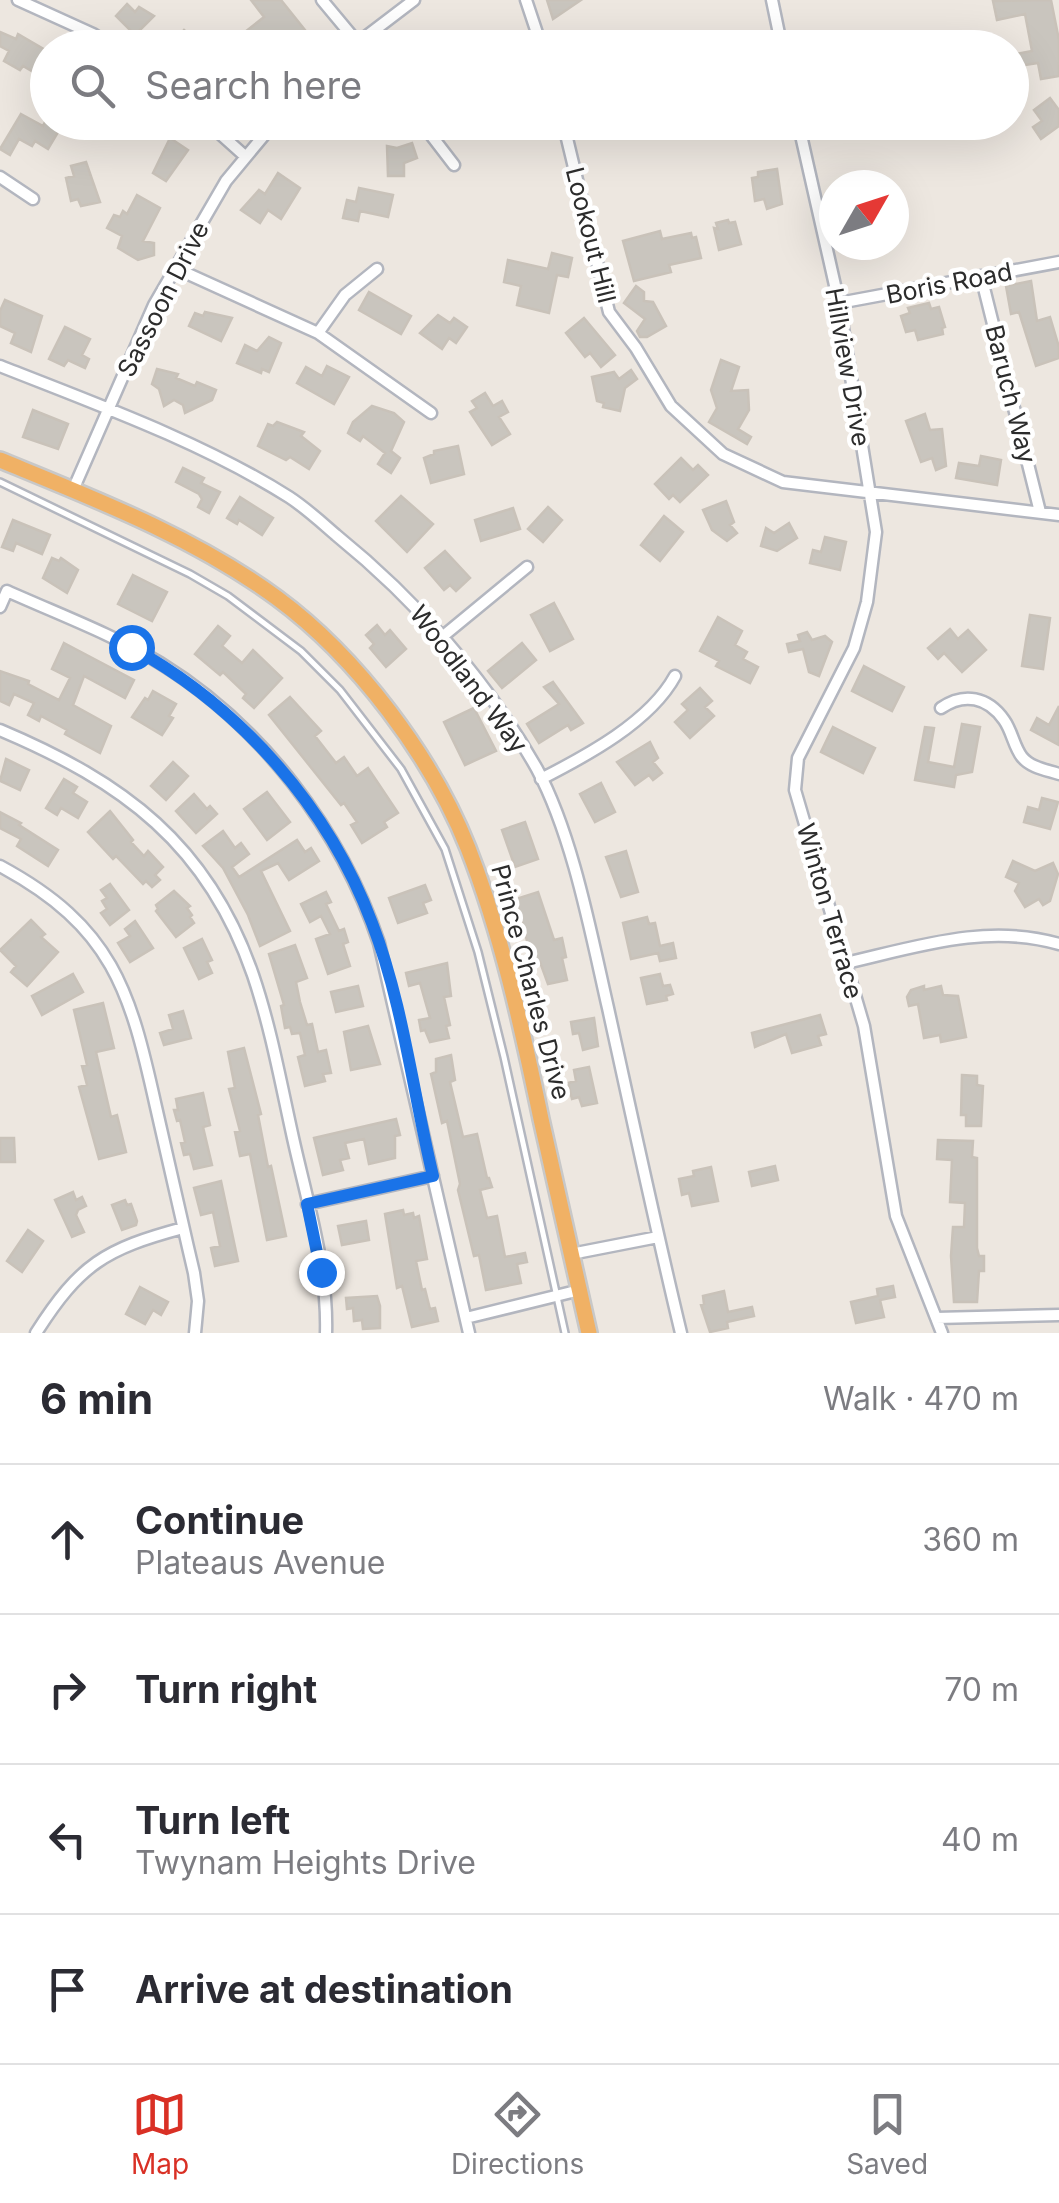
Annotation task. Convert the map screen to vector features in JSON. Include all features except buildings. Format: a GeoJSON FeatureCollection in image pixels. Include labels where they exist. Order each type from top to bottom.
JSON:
{"type":"FeatureCollection","features":[{"type":"Feature","properties":{"kind":"highway","name":"Prince Charles Drive"},"geometry":{"type":"LineString","coordinates":[[0,460],[202,550],[278,598],[330,644],[381,701],[435,779],[468,847],[493,922],[526,1046],[590,1333]]}},
{"type":"Feature","properties":{"kind":"street"},"geometry":{"type":"LineString","coordinates":[[18,0],[84,30]]}},
{"type":"Feature","properties":{"kind":"street"},"geometry":{"type":"LineString","coordinates":[[322,0],[345,30]]}},
{"type":"Feature","properties":{"kind":"street"},"geometry":{"type":"LineString","coordinates":[[377,30],[414,0]]}},
{"type":"Feature","properties":{"kind":"street"},"geometry":{"type":"LineString","coordinates":[[526,0],[536,30]]}},
{"type":"Feature","properties":{"kind":"street"},"geometry":{"type":"LineString","coordinates":[[772,0],[778,30]]}},
{"type":"Feature","properties":{"kind":"street"},"geometry":{"type":"LineString","coordinates":[[227,140],[246,157]]}},
{"type":"Feature","properties":{"kind":"street","name":"Sassoon Drive"},"geometry":{"type":"LineString","coordinates":[[73,490],[154,304],[226,181],[261,140]]}},
{"type":"Feature","properties":{"kind":"street"},"geometry":{"type":"LineString","coordinates":[[435,140],[454,165]]}},
{"type":"Feature","properties":{"kind":"street","name":"Lookout Hill"},"geometry":{"type":"LineString","coordinates":[[567,140],[608,312],[672,406],[724,454],[783,482],[1059,514]]}},
{"type":"Feature","properties":{"kind":"street","name":"Hillview Drive"},"geometry":{"type":"LineString","coordinates":[[802,140],[839,303],[870,494]]}},
{"type":"Feature","properties":{"kind":"street"},"geometry":{"type":"LineString","coordinates":[[0,177],[32,200]]}},
{"type":"Feature","properties":{"kind":"street","name":"Boris Road"},"geometry":{"type":"LineString","coordinates":[[839,303],[1059,262]]}},
{"type":"Feature","properties":{"kind":"street"},"geometry":{"type":"LineString","coordinates":[[175,268],[318,333],[431,413]]}},
{"type":"Feature","properties":{"kind":"street"},"geometry":{"type":"LineString","coordinates":[[318,333],[345,295],[378,269]]}},
{"type":"Feature","properties":{"kind":"street","name":"Baruch Way"},"geometry":{"type":"LineString","coordinates":[[981,276],[1040,512]]}},
{"type":"Feature","properties":{"kind":"street","name":"Woodland Way"},"geometry":{"type":"LineString","coordinates":[[0,366],[108,409],[248,473],[293,500],[409,600],[500,712],[541,779],[567,845],[681,1333]]}},
{"type":"Feature","properties":{"kind":"street","name":"Winton Terrace"},"geometry":{"type":"LineString","coordinates":[[870,494],[876,532],[866,602],[854,648],[798,758],[795,790],[864,1026],[896,1216],[942,1333]]}},
{"type":"Feature","properties":{"kind":"street"},"geometry":{"type":"LineString","coordinates":[[442,637],[528,568]]}},
{"type":"Feature","properties":{"kind":"street"},"geometry":{"type":"LineString","coordinates":[[0,608],[7,591],[131,647],[182,677],[254,739],[294,785],[344,861],[372,922],[395,1004],[469,1333]]}},
{"type":"Feature","properties":{"kind":"street"},"geometry":{"type":"LineString","coordinates":[[541,779],[591,754],[668,689],[675,676]]}},
{"type":"Feature","properties":{"kind":"street"},"geometry":{"type":"LineString","coordinates":[[941,708],[962,698],[974,697],[989,704],[1004,720],[1020,755],[1031,765],[1059,774]]}},
{"type":"Feature","properties":{"kind":"street"},"geometry":{"type":"LineString","coordinates":[[0,730],[78,766],[131,800],[178,844],[233,929],[254,977],[307,1204],[324,1292],[326,1333]]}},
{"type":"Feature","properties":{"kind":"street"},"geometry":{"type":"LineString","coordinates":[[0,866],[74,918],[124,988],[139,1031],[183,1228],[198,1301],[195,1333]]}},
{"type":"Feature","properties":{"kind":"street"},"geometry":{"type":"LineString","coordinates":[[846,963],[984,935],[1017,934],[1059,944]]}},
{"type":"Feature","properties":{"kind":"street"},"geometry":{"type":"LineString","coordinates":[[307,1204],[433,1176]]}},
{"type":"Feature","properties":{"kind":"street"},"geometry":{"type":"LineString","coordinates":[[36,1333],[67,1288],[93,1263],[126,1244],[183,1228]]}},
{"type":"Feature","properties":{"kind":"street"},"geometry":{"type":"LineString","coordinates":[[572,1254],[658,1237]]}},
{"type":"Feature","properties":{"kind":"street"},"geometry":{"type":"LineString","coordinates":[[466,1318],[580,1290]]}},
{"type":"Feature","properties":{"kind":"street"},"geometry":{"type":"LineString","coordinates":[[936,1318],[1059,1314]]}},
{"type":"Feature","properties":{"kind":"lane"},"geometry":{"type":"LineString","coordinates":[[0,482],[228,596],[301,651],[340,690],[401,769],[445,850],[473,936],[504,1056],[565,1333]]}},
{"type":"Feature","properties":{"kind":"route"},"geometry":{"type":"LineString","coordinates":[[131,647],[208,697],[275,761],[344,861],[379,943],[433,1176],[307,1204],[321,1272]]}}]}
